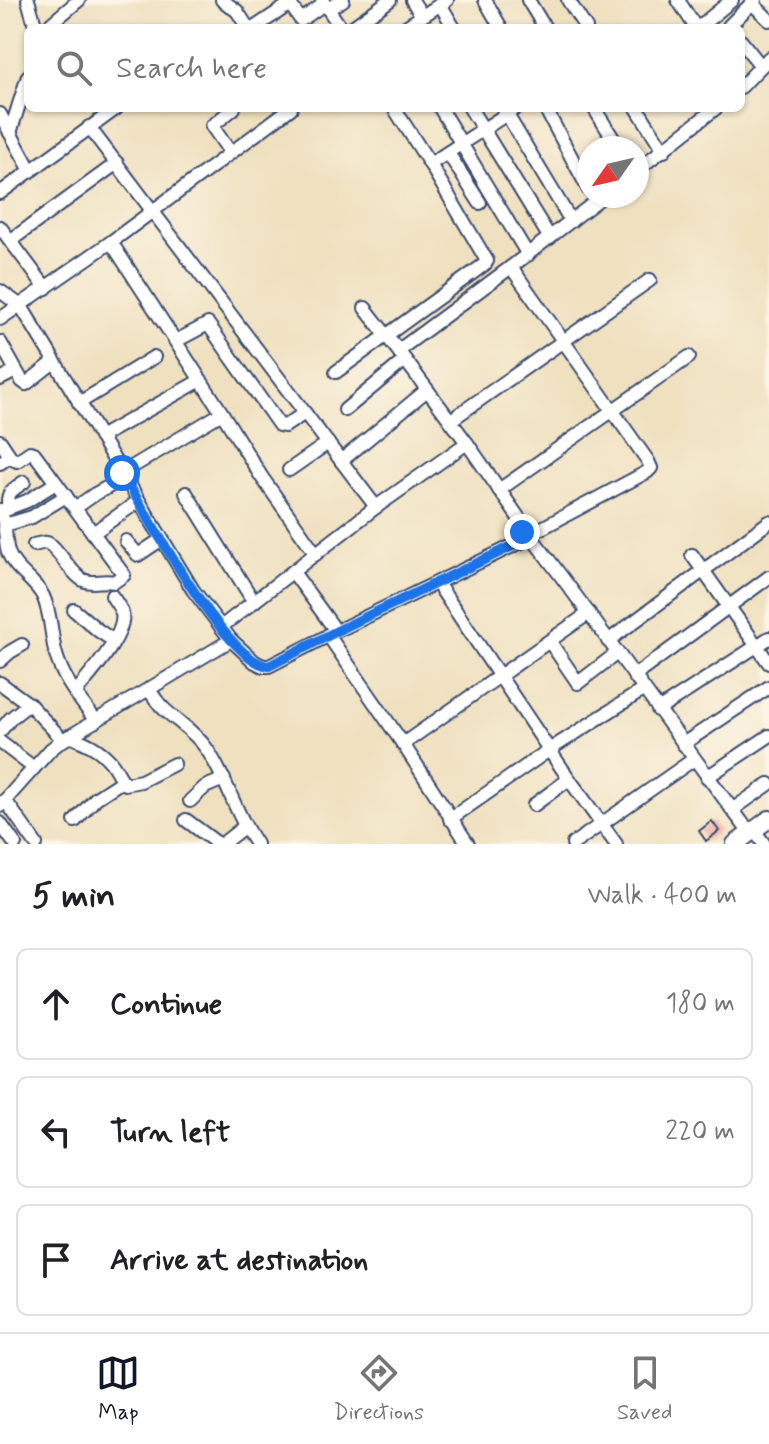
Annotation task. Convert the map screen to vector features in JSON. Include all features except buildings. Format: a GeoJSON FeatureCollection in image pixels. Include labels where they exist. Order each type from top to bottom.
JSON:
{"type":"FeatureCollection","features":[{"type":"Feature","properties":{"kind":"main road"},"geometry":{"type":"LineString","coordinates":[[735,844],[759,839],[769,819]]}},
{"type":"Feature","properties":{"kind":"street"},"geometry":{"type":"LineString","coordinates":[[28,0],[35,24]]}},
{"type":"Feature","properties":{"kind":"street"},"geometry":{"type":"LineString","coordinates":[[51,24],[79,0]]}},
{"type":"Feature","properties":{"kind":"street"},"geometry":{"type":"LineString","coordinates":[[222,0],[238,12],[246,24]]}},
{"type":"Feature","properties":{"kind":"street"},"geometry":{"type":"LineString","coordinates":[[259,24],[288,2],[301,20],[325,4],[343,0]]}},
{"type":"Feature","properties":{"kind":"street"},"geometry":{"type":"LineString","coordinates":[[357,24],[390,0]]}},
{"type":"Feature","properties":{"kind":"street"},"geometry":{"type":"LineString","coordinates":[[412,0],[415,23],[443,2],[452,24]]}},
{"type":"Feature","properties":{"kind":"street"},"geometry":{"type":"LineString","coordinates":[[485,0],[499,24]]}},
{"type":"Feature","properties":{"kind":"street"},"geometry":{"type":"LineString","coordinates":[[528,0],[543,24]]}},
{"type":"Feature","properties":{"kind":"street"},"geometry":{"type":"LineString","coordinates":[[568,0],[583,24]]}},
{"type":"Feature","properties":{"kind":"street"},"geometry":{"type":"LineString","coordinates":[[678,0],[694,24]]}},
{"type":"Feature","properties":{"kind":"street"},"geometry":{"type":"LineString","coordinates":[[703,24],[732,0]]}},
{"type":"Feature","properties":{"kind":"street"},"geometry":{"type":"LineString","coordinates":[[733,24],[754,1],[769,20]]}},
{"type":"Feature","properties":{"kind":"street"},"geometry":{"type":"LineString","coordinates":[[325,4],[338,24]]}},
{"type":"Feature","properties":{"kind":"street"},"geometry":{"type":"LineString","coordinates":[[718,13],[727,24]]}},
{"type":"Feature","properties":{"kind":"street"},"geometry":{"type":"LineString","coordinates":[[745,44],[765,62],[745,83]]}},
{"type":"Feature","properties":{"kind":"street"},"geometry":{"type":"LineString","coordinates":[[10,133],[24,89]]}},
{"type":"Feature","properties":{"kind":"street"},"geometry":{"type":"LineString","coordinates":[[0,193],[111,112]]}},
{"type":"Feature","properties":{"kind":"street"},"geometry":{"type":"LineString","coordinates":[[229,112],[212,126],[230,152]]}},
{"type":"Feature","properties":{"kind":"street"},"geometry":{"type":"LineString","coordinates":[[0,319],[111,242],[285,112]]}},
{"type":"Feature","properties":{"kind":"street"},"geometry":{"type":"LineString","coordinates":[[336,372],[486,263],[486,258],[397,112]]}},
{"type":"Feature","properties":{"kind":"street"},"geometry":{"type":"LineString","coordinates":[[443,112],[528,255]]}},
{"type":"Feature","properties":{"kind":"street"},"geometry":{"type":"LineString","coordinates":[[473,112],[550,238]]}},
{"type":"Feature","properties":{"kind":"street"},"geometry":{"type":"LineString","coordinates":[[430,164],[506,112]]}},
{"type":"Feature","properties":{"kind":"street"},"geometry":{"type":"LineString","coordinates":[[510,112],[571,221]]}},
{"type":"Feature","properties":{"kind":"street"},"geometry":{"type":"LineString","coordinates":[[547,112],[577,164]]}},
{"type":"Feature","properties":{"kind":"street"},"geometry":{"type":"LineString","coordinates":[[596,112],[612,136]]}},
{"type":"Feature","properties":{"kind":"street"},"geometry":{"type":"LineString","coordinates":[[640,112],[664,151]]}},
{"type":"Feature","properties":{"kind":"street"},"geometry":{"type":"LineString","coordinates":[[649,162],[711,112]]}},
{"type":"Feature","properties":{"kind":"street"},"geometry":{"type":"LineString","coordinates":[[0,114],[31,171]]}},
{"type":"Feature","properties":{"kind":"street"},"geometry":{"type":"LineString","coordinates":[[89,127],[376,507]]}},
{"type":"Feature","properties":{"kind":"street"},"geometry":{"type":"LineString","coordinates":[[448,153],[480,203]]}},
{"type":"Feature","properties":{"kind":"street"},"geometry":{"type":"LineString","coordinates":[[10,241],[117,163]]}},
{"type":"Feature","properties":{"kind":"street"},"geometry":{"type":"LineString","coordinates":[[345,410],[402,357],[403,347],[528,255],[583,208]]}},
{"type":"Feature","properties":{"kind":"street"},"geometry":{"type":"LineString","coordinates":[[0,227],[46,288]]}},
{"type":"Feature","properties":{"kind":"street"},"geometry":{"type":"LineString","coordinates":[[111,242],[261,476],[316,554]]}},
{"type":"Feature","properties":{"kind":"street"},"geometry":{"type":"LineString","coordinates":[[0,291],[21,306],[193,590],[231,640],[255,662],[269,666],[529,537],[542,535],[540,529],[651,468],[511,267]]}},
{"type":"Feature","properties":{"kind":"street"},"geometry":{"type":"LineString","coordinates":[[451,420],[650,280]]}},
{"type":"Feature","properties":{"kind":"street"},"geometry":{"type":"LineString","coordinates":[[365,308],[451,420],[529,537],[589,613],[707,777],[759,839]]}},
{"type":"Feature","properties":{"kind":"street"},"geometry":{"type":"LineString","coordinates":[[176,341],[208,324],[279,425],[285,426],[305,413]]}},
{"type":"Feature","properties":{"kind":"street"},"geometry":{"type":"LineString","coordinates":[[0,342],[26,384],[54,362]]}},
{"type":"Feature","properties":{"kind":"street"},"geometry":{"type":"LineString","coordinates":[[79,403],[154,357]]}},
{"type":"Feature","properties":{"kind":"street"},"geometry":{"type":"LineString","coordinates":[[499,490],[689,357]]}},
{"type":"Feature","properties":{"kind":"street"},"geometry":{"type":"LineString","coordinates":[[0,379],[16,371]]}},
{"type":"Feature","properties":{"kind":"street"},"geometry":{"type":"LineString","coordinates":[[100,437],[201,380]]}},
{"type":"Feature","properties":{"kind":"street"},"geometry":{"type":"LineString","coordinates":[[341,461],[427,390]]}},
{"type":"Feature","properties":{"kind":"street"},"geometry":{"type":"LineString","coordinates":[[75,508],[222,413]]}},
{"type":"Feature","properties":{"kind":"street"},"geometry":{"type":"LineString","coordinates":[[0,441],[5,460],[17,461],[32,451],[124,573],[114,582],[85,581],[51,545],[43,542],[34,545]]}},
{"type":"Feature","properties":{"kind":"street"},"geometry":{"type":"LineString","coordinates":[[289,470],[328,443]]}},
{"type":"Feature","properties":{"kind":"street"},"geometry":{"type":"LineString","coordinates":[[221,627],[376,507],[467,443]]}},
{"type":"Feature","properties":{"kind":"street"},"geometry":{"type":"LineString","coordinates":[[24,482],[10,492],[3,510],[8,551],[16,566],[42,594],[61,671],[96,721]]}},
{"type":"Feature","properties":{"kind":"street"},"geometry":{"type":"LineString","coordinates":[[3,510],[27,501],[56,483]]}},
{"type":"Feature","properties":{"kind":"street"},"geometry":{"type":"LineString","coordinates":[[186,493],[254,602]]}},
{"type":"Feature","properties":{"kind":"street"},"geometry":{"type":"LineString","coordinates":[[5,525],[32,517],[66,496]]}},
{"type":"Feature","properties":{"kind":"street"},"geometry":{"type":"LineString","coordinates":[[93,533],[139,501]]}},
{"type":"Feature","properties":{"kind":"street"},"geometry":{"type":"LineString","coordinates":[[608,641],[769,522]]}},
{"type":"Feature","properties":{"kind":"street"},"geometry":{"type":"LineString","coordinates":[[126,541],[139,555],[162,539]]}},
{"type":"Feature","properties":{"kind":"street"},"geometry":{"type":"LineString","coordinates":[[0,564],[8,551]]}},
{"type":"Feature","properties":{"kind":"street"},"geometry":{"type":"LineString","coordinates":[[692,555],[769,663]]}},
{"type":"Feature","properties":{"kind":"street"},"geometry":{"type":"LineString","coordinates":[[293,572],[468,844]]}},
{"type":"Feature","properties":{"kind":"street"},"geometry":{"type":"LineString","coordinates":[[634,676],[769,577]]}},
{"type":"Feature","properties":{"kind":"street"},"geometry":{"type":"LineString","coordinates":[[437,583],[616,844]]}},
{"type":"Feature","properties":{"kind":"street"},"geometry":{"type":"LineString","coordinates":[[75,693],[110,651],[114,641],[122,618],[112,596]]}},
{"type":"Feature","properties":{"kind":"street"},"geometry":{"type":"LineString","coordinates":[[74,610],[114,641]]}},
{"type":"Feature","properties":{"kind":"street"},"geometry":{"type":"LineString","coordinates":[[403,744],[589,613]]}},
{"type":"Feature","properties":{"kind":"street"},"geometry":{"type":"LineString","coordinates":[[658,710],[769,638]]}},
{"type":"Feature","properties":{"kind":"street"},"geometry":{"type":"LineString","coordinates":[[32,843],[2,802],[51,749],[231,640]]}},
{"type":"Feature","properties":{"kind":"street"},"geometry":{"type":"LineString","coordinates":[[550,642],[578,683],[617,653]]}},
{"type":"Feature","properties":{"kind":"street"},"geometry":{"type":"LineString","coordinates":[[0,661],[22,645]]}},
{"type":"Feature","properties":{"kind":"street"},"geometry":{"type":"LineString","coordinates":[[0,683],[29,704],[66,738],[100,751],[122,781],[128,784],[141,781],[174,764]]}},
{"type":"Feature","properties":{"kind":"street"},"geometry":{"type":"LineString","coordinates":[[683,744],[769,687]]}},
{"type":"Feature","properties":{"kind":"street"},"geometry":{"type":"LineString","coordinates":[[149,689],[164,709],[204,745],[256,844]]}},
{"type":"Feature","properties":{"kind":"street"},"geometry":{"type":"LineString","coordinates":[[450,819],[643,690]]}},
{"type":"Feature","properties":{"kind":"street"},"geometry":{"type":"LineString","coordinates":[[0,731],[29,704]]}},
{"type":"Feature","properties":{"kind":"street"},"geometry":{"type":"LineString","coordinates":[[707,777],[769,736]]}},
{"type":"Feature","properties":{"kind":"street"},"geometry":{"type":"LineString","coordinates":[[0,742],[34,768]]}},
{"type":"Feature","properties":{"kind":"street"},"geometry":{"type":"LineString","coordinates":[[573,844],[694,759]]}},
{"type":"Feature","properties":{"kind":"street"},"geometry":{"type":"LineString","coordinates":[[190,801],[205,787],[224,779]]}},
{"type":"Feature","properties":{"kind":"street"},"geometry":{"type":"LineString","coordinates":[[534,805],[569,779]]}},
{"type":"Feature","properties":{"kind":"street"},"geometry":{"type":"LineString","coordinates":[[75,821],[96,798],[122,781]]}},
{"type":"Feature","properties":{"kind":"street"},"geometry":{"type":"LineString","coordinates":[[732,810],[769,784]]}},
{"type":"Feature","properties":{"kind":"street"},"geometry":{"type":"LineString","coordinates":[[186,820],[220,844],[245,826]]}},
{"type":"Feature","properties":{"kind":"street"},"geometry":{"type":"LineString","coordinates":[[0,823],[15,844]]}},
{"type":"Feature","properties":{"kind":"route"},"geometry":{"type":"LineString","coordinates":[[122,473],[193,590],[231,640],[263,666],[269,666],[525,540],[522,532]]}}]}
